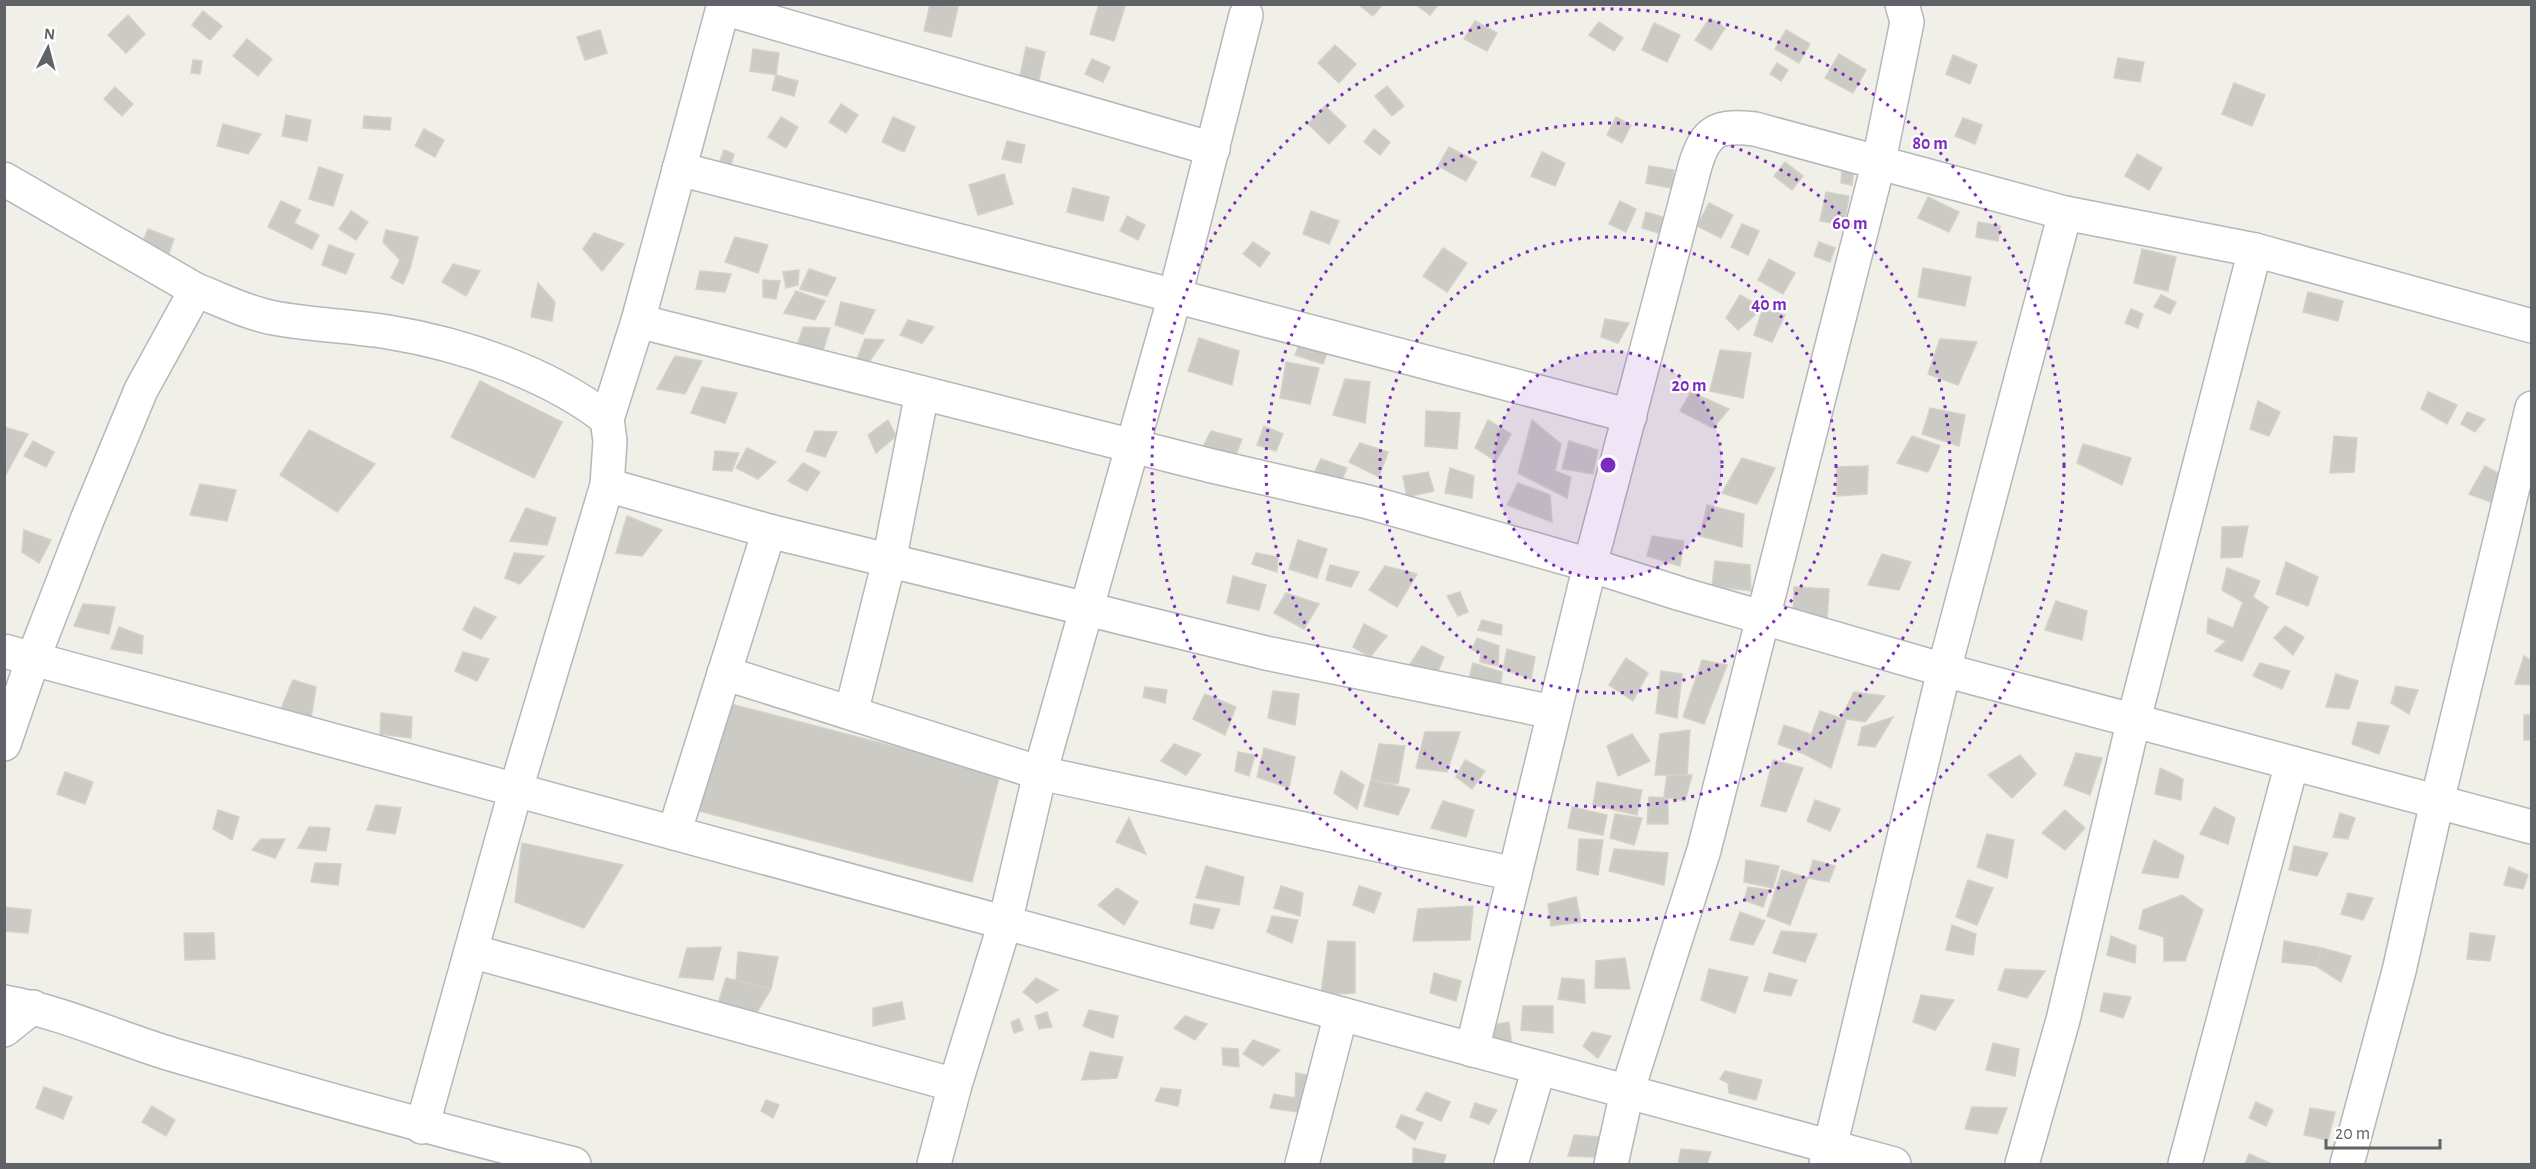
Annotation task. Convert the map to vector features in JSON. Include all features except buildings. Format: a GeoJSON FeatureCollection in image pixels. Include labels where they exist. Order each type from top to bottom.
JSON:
{"type":"FeatureCollection","features":[{"type":"Feature","properties":{"kind":"street"},"geometry":{"type":"LineString","coordinates":[[1611,1164],[1627,1092],[1704,850],[1879,161],[1907,22],[1902,4]]}},
{"type":"Feature","properties":{"kind":"street"},"geometry":{"type":"LineString","coordinates":[[422,1127],[516,789],[607,485],[610,441],[608,419],[638,321],[724,6],[1213,148]]}},
{"type":"Feature","properties":{"kind":"street"},"geometry":{"type":"LineString","coordinates":[[934,1164],[955,1085],[1005,923],[1040,773],[1175,296],[1246,15]]}},
{"type":"Feature","properties":{"kind":"street"},"geometry":{"type":"LineString","coordinates":[[1472,1050],[1590,565],[1695,166],[1700,148],[1714,133],[1730,126],[1755,129],[2065,213],[2255,250],[2532,326]]}},
{"type":"Feature","properties":{"kind":"street"},"geometry":{"type":"LineString","coordinates":[[679,169],[1630,416]]}},
{"type":"Feature","properties":{"kind":"street"},"geometry":{"type":"LineString","coordinates":[[4,178],[196,290],[254,313],[274,318],[389,332],[462,349],[511,366],[587,404],[608,419]]}},
{"type":"Feature","properties":{"kind":"street"},"geometry":{"type":"LineString","coordinates":[[1828,1156],[1944,670],[2065,213]]}},
{"type":"Feature","properties":{"kind":"street"},"geometry":{"type":"LineString","coordinates":[[2022,1164],[2062,1020],[2134,719],[2255,250]]}},
{"type":"Feature","properties":{"kind":"street"},"geometry":{"type":"LineString","coordinates":[[4,744],[19,655],[87,520],[141,390],[196,290]]}},
{"type":"Feature","properties":{"kind":"street"},"geometry":{"type":"LineString","coordinates":[[638,321],[1368,502],[1944,670],[2532,827]]}},
{"type":"Feature","properties":{"kind":"street"},"geometry":{"type":"LineString","coordinates":[[851,713],[889,561],[922,393]]}},
{"type":"Feature","properties":{"kind":"street"},"geometry":{"type":"LineString","coordinates":[[2347,1164],[2400,971],[2437,802],[2532,408]]}},
{"type":"Feature","properties":{"kind":"street"},"geometry":{"type":"LineString","coordinates":[[607,485],[769,531],[1085,610],[1266,653],[1553,712]]}},
{"type":"Feature","properties":{"kind":"street"},"geometry":{"type":"LineString","coordinates":[[674,833],[769,531]]}},
{"type":"Feature","properties":{"kind":"street"},"geometry":{"type":"LineString","coordinates":[[19,655],[1627,1092],[1828,1156],[1894,1164]]}},
{"type":"Feature","properties":{"kind":"street"},"geometry":{"type":"LineString","coordinates":[[724,673],[1040,773],[1515,873]]}},
{"type":"Feature","properties":{"kind":"street"},"geometry":{"type":"LineString","coordinates":[[2185,1164],[2292,763]]}},
{"type":"Feature","properties":{"kind":"street"},"geometry":{"type":"LineString","coordinates":[[471,951],[955,1085]]}},
{"type":"Feature","properties":{"kind":"street"},"geometry":{"type":"LineString","coordinates":[[4,1030],[19,1004],[171,1054],[422,1127],[574,1164]]}},
{"type":"Feature","properties":{"kind":"street"},"geometry":{"type":"LineString","coordinates":[[1302,1164],[1341,1014]]}},
{"type":"Feature","properties":{"kind":"street"},"geometry":{"type":"LineString","coordinates":[[1511,1164],[1539,1068]]}}]}
